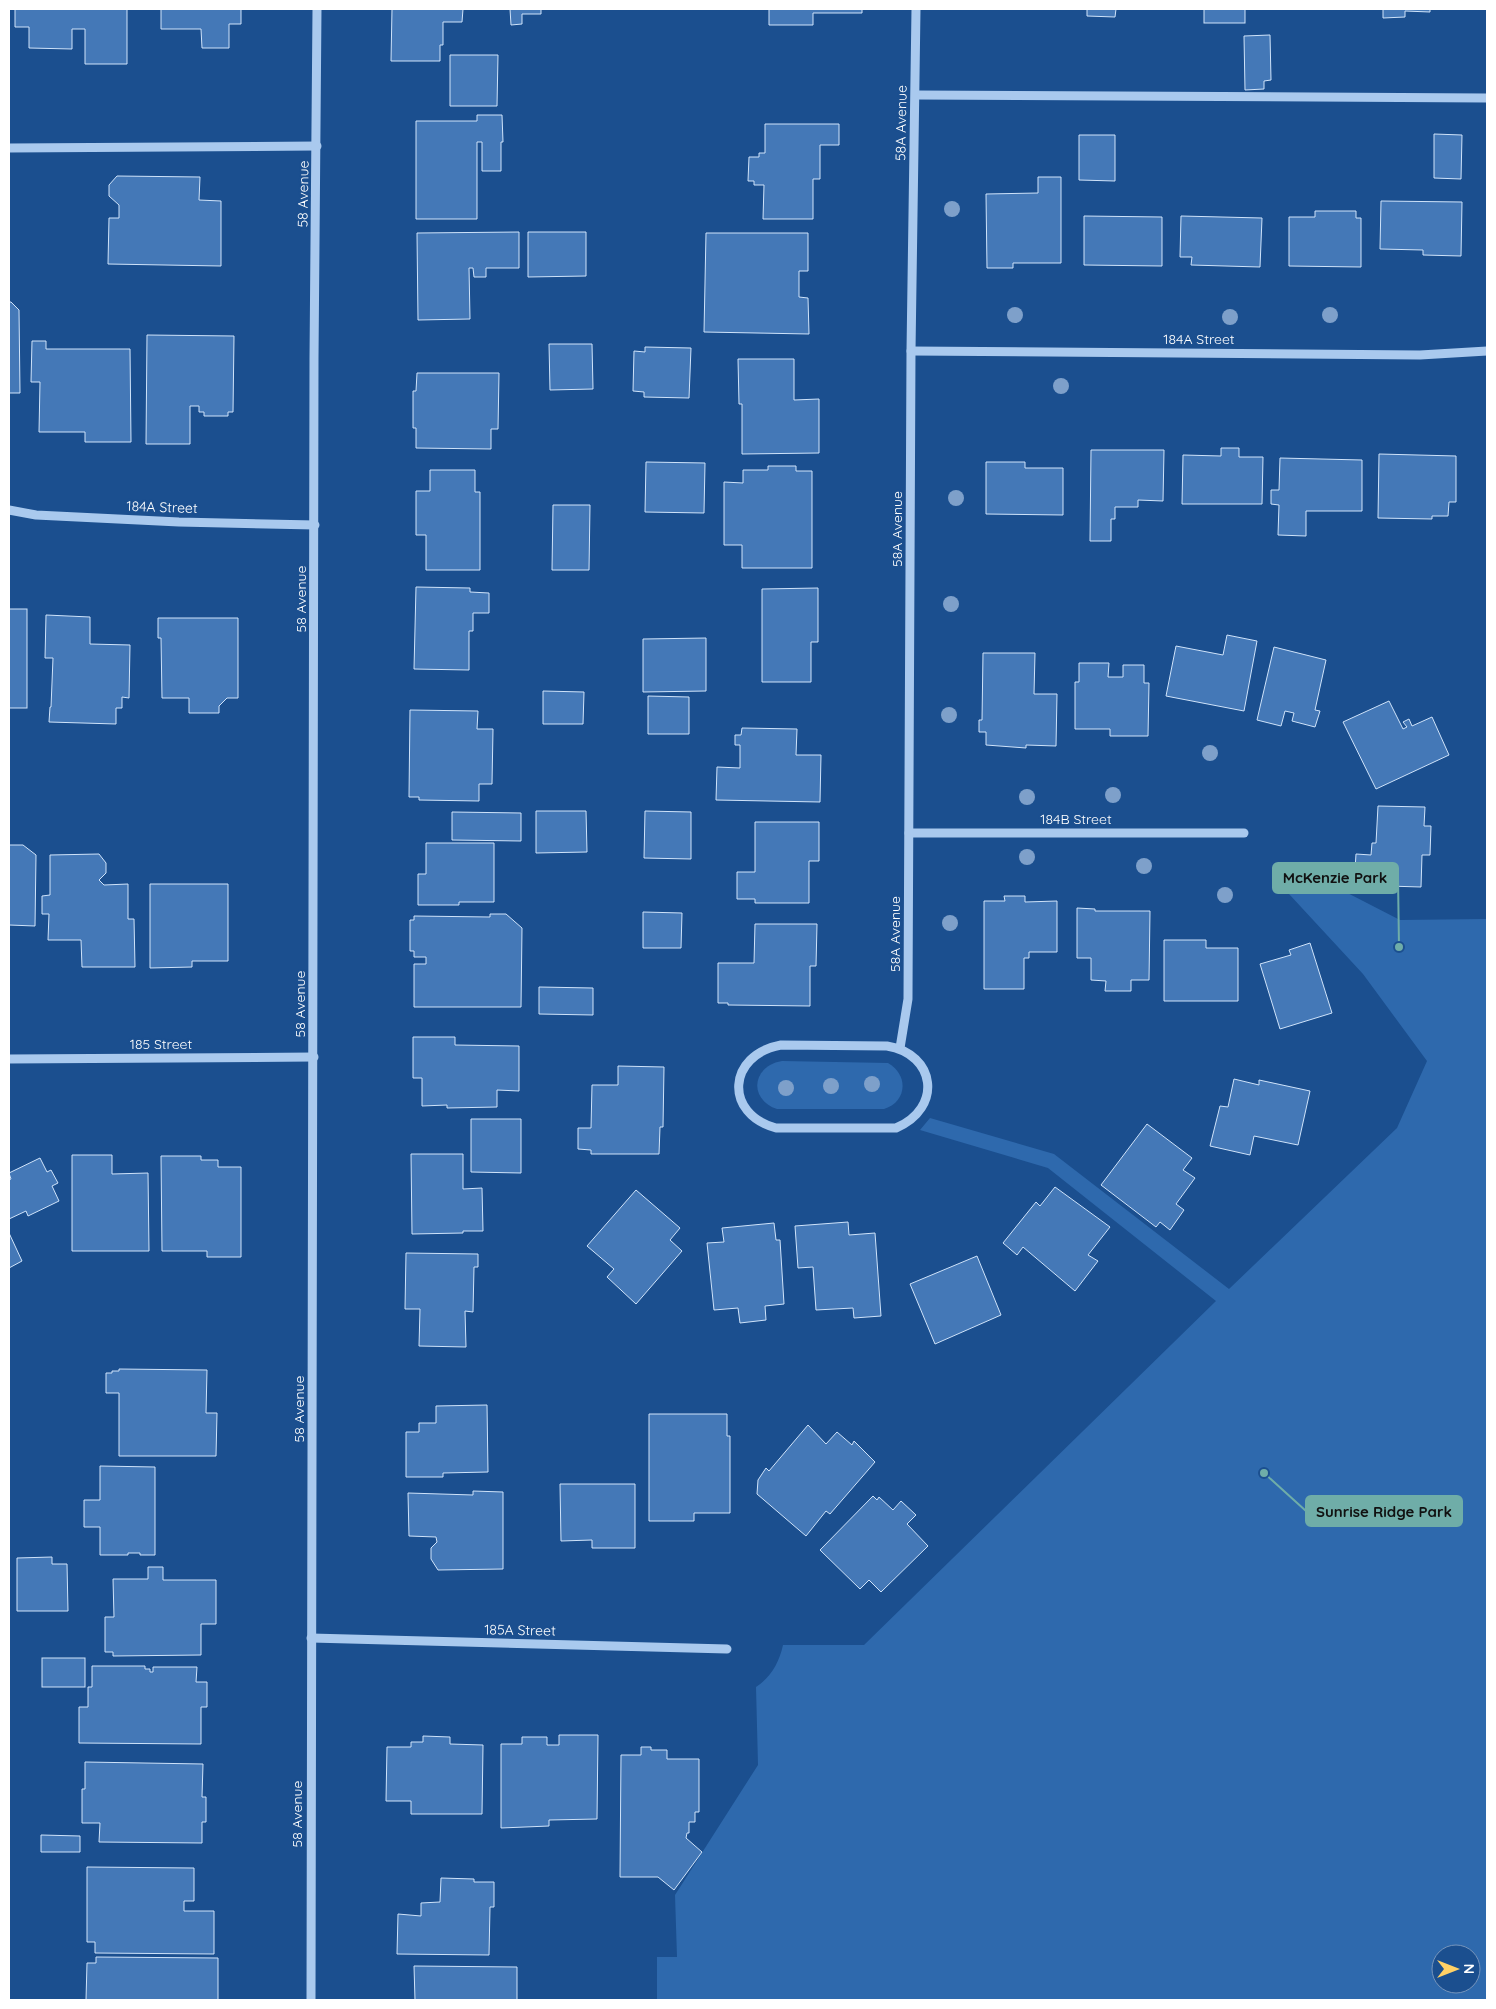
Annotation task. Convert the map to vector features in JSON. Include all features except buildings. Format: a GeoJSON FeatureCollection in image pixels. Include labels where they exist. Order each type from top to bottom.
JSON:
{"type":"FeatureCollection","features":[{"type":"Feature","properties":{"kind":"street","name":"58 Avenue"},"geometry":{"type":"LineString","coordinates":[[311,2000],[314,358],[317,9]]}},
{"type":"Feature","properties":{"kind":"street","name":"58A Avenue"},"geometry":{"type":"LineString","coordinates":[[900,1048],[908,999],[911,351],[916,9]]}},
{"type":"Feature","properties":{"kind":"street"},"geometry":{"type":"LineString","coordinates":[[916,96],[1487,98]]}},
{"type":"Feature","properties":{"kind":"street"},"geometry":{"type":"LineString","coordinates":[[9,148],[317,146]]}},
{"type":"Feature","properties":{"kind":"street","name":"184A Street"},"geometry":{"type":"LineString","coordinates":[[911,351],[1420,355],[1487,351]]}},
{"type":"Feature","properties":{"kind":"street","name":"184A Street"},"geometry":{"type":"LineString","coordinates":[[9,510],[36,515],[179,522],[315,525]]}},
{"type":"Feature","properties":{"kind":"street","name":"184B Street"},"geometry":{"type":"LineString","coordinates":[[909,833],[1244,833]]}},
{"type":"Feature","properties":{"kind":"street"},"geometry":{"type":"LineString","coordinates":[[790,1045],[887,1046],[900,1048],[912,1054],[921,1064],[926,1076],[928,1089],[925,1102],[918,1114],[908,1123],[896,1128],[776,1128],[763,1125],[743,1105],[739,1092],[740,1078],[745,1065],[755,1054],[767,1048],[790,1045]]}},
{"type":"Feature","properties":{"kind":"street","name":"185 Street"},"geometry":{"type":"LineString","coordinates":[[9,1058],[314,1056]]}},
{"type":"Feature","properties":{"kind":"street","name":"185A Street"},"geometry":{"type":"LineString","coordinates":[[311,1638],[727,1649]]}},
{"type":"Feature","properties":{"kind":"shaded area"},"geometry":{"type":"Polygon","coordinates":[[[1293,865],[1400,920],[1487,919],[1487,2000],[657,2000],[657,1957],[677,1957],[675,1895],[758,1765],[756,1687],[774,1669],[783,1645],[864,1645],[1216,1301],[1048,1168],[920,1130],[930,1118],[1054,1154],[1229,1289],[1397,1128],[1427,1061],[1363,974],[1277,881],[1293,865]]]}},
{"type":"Feature","properties":{"kind":"shaded area"},"geometry":{"type":"Polygon","coordinates":[[[782,1061],[888,1063],[899,1074],[903,1088],[897,1101],[892,1106],[884,1109],[777,1109],[761,1098],[757,1083],[764,1069],[782,1061]]]}},
{"type":"Feature","properties":{"kind":"place","name":"McKenzie Park"},"geometry":{"type":"Point","coordinates":[1399,947]}},
{"type":"Feature","properties":{"kind":"place","name":"Sunrise Ridge Park"},"geometry":{"type":"Point","coordinates":[1264,1473]}}]}
